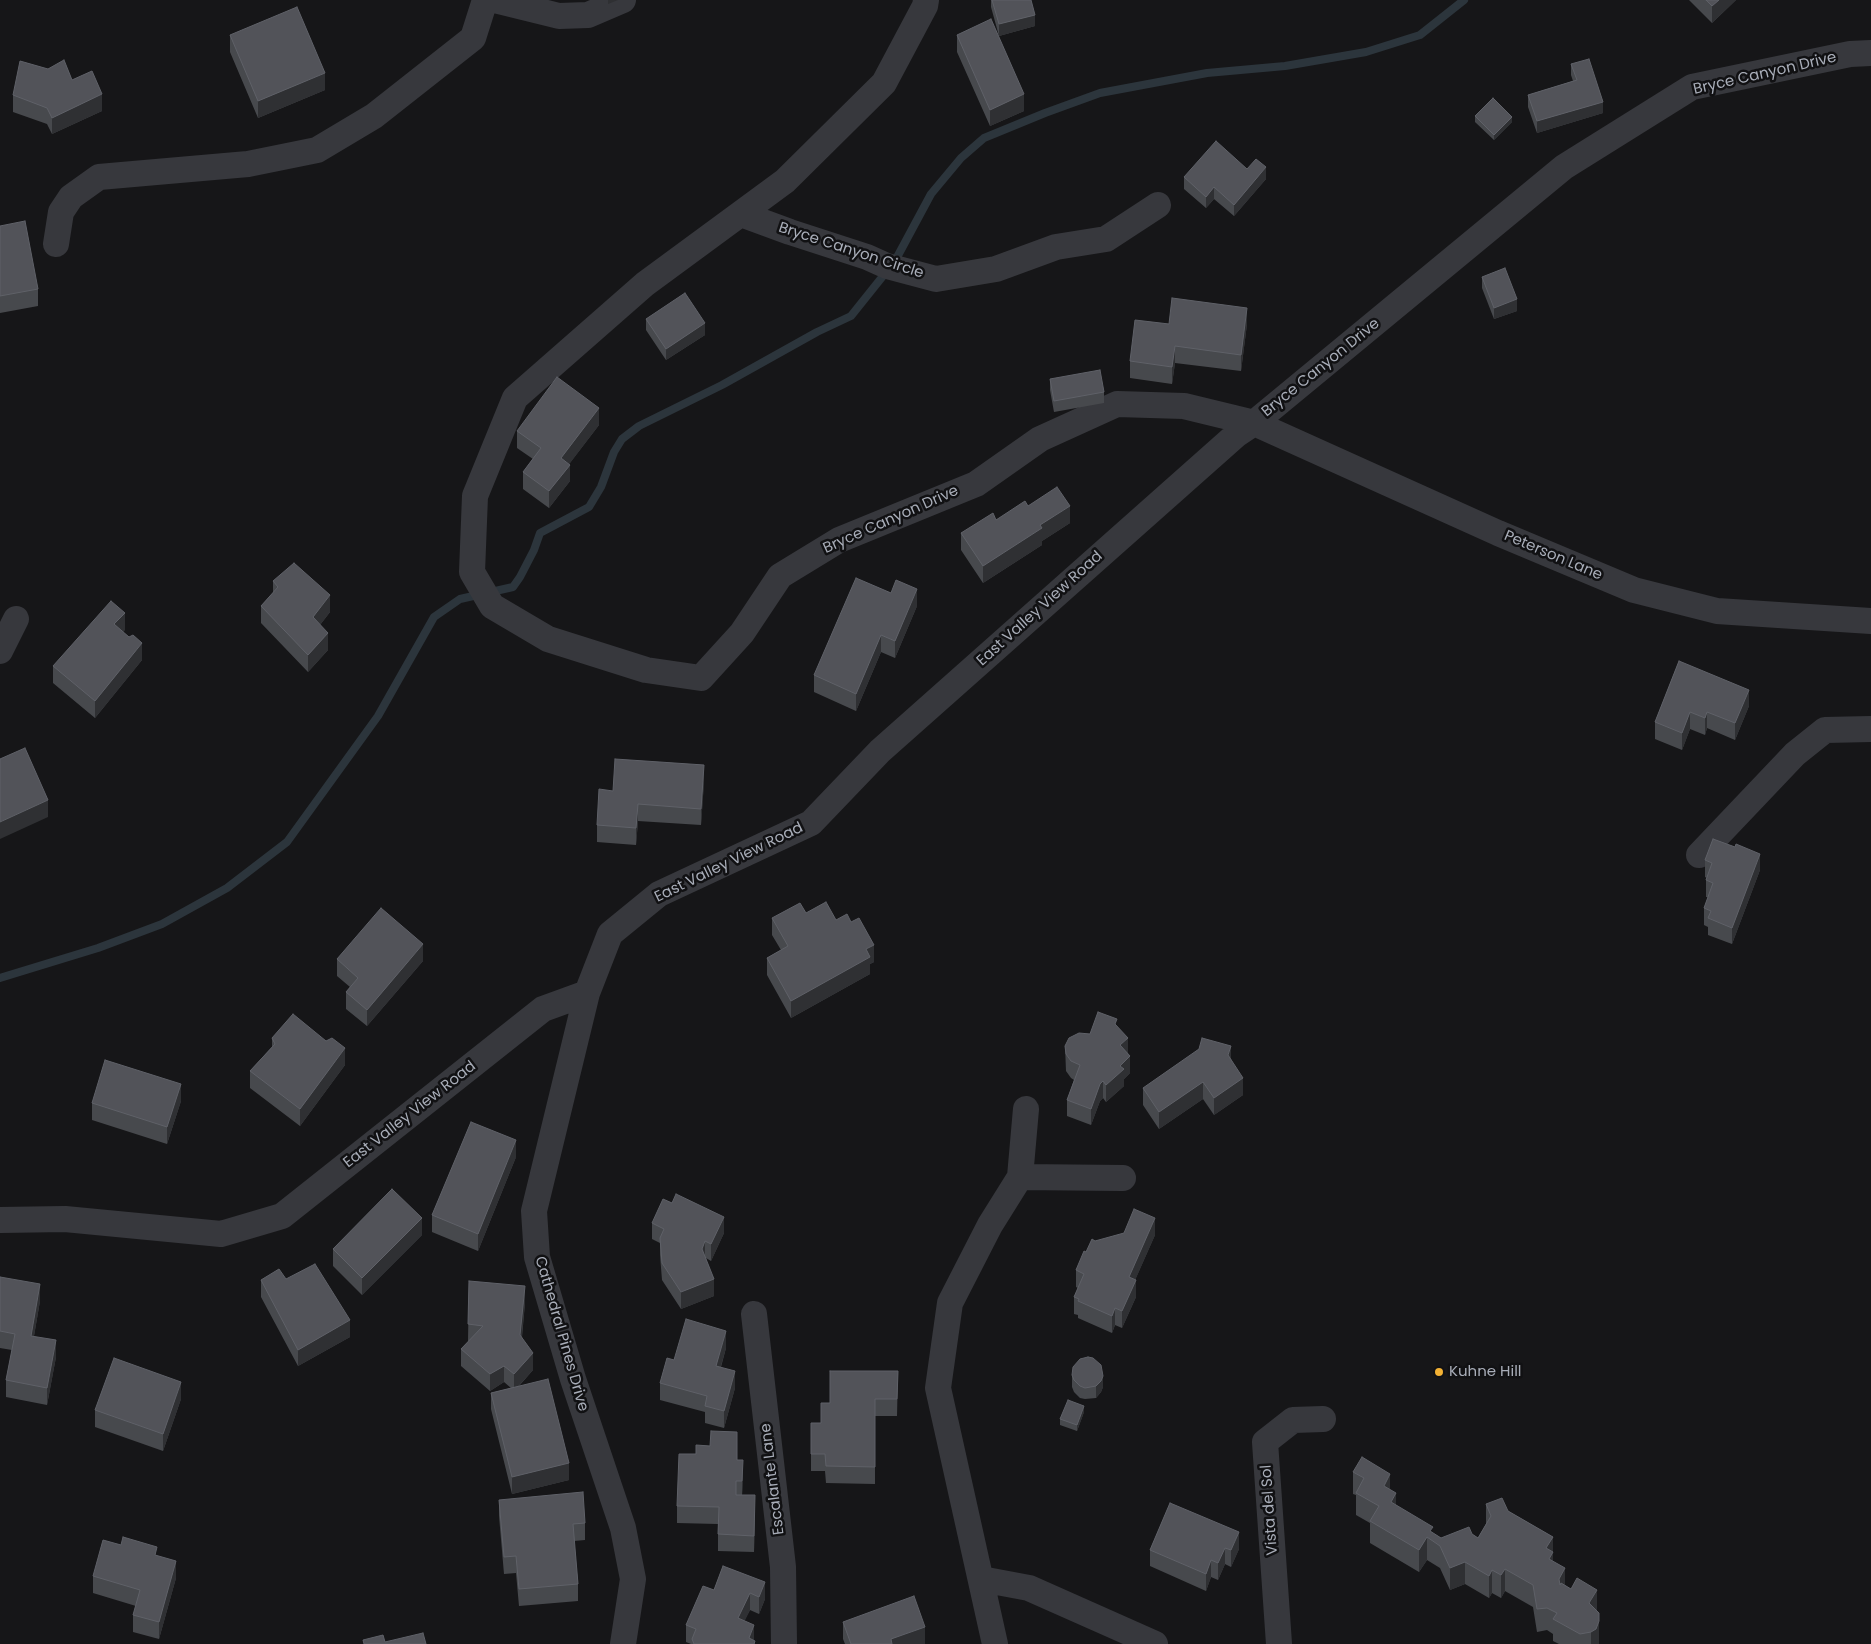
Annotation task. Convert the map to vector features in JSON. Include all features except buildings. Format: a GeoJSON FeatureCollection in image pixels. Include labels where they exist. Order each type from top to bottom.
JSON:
{"type":"FeatureCollection","features":[{"type":"Feature","properties":{"kind":"street"},"geometry":{"type":"LineString","coordinates":[[56,244],[61,212],[71,197],[99,177],[248,164],[317,150],[374,116],[473,38],[485,0]]}},
{"type":"Feature","properties":{"kind":"street"},"geometry":{"type":"LineString","coordinates":[[494,0],[559,16],[588,15],[623,0]]}},
{"type":"Feature","properties":{"kind":"street","name":"Bryce Canyon Drive"},"geometry":{"type":"LineString","coordinates":[[926,0],[925,6],[884,83],[785,181],[645,284],[515,398],[475,496],[472,572],[492,606],[548,639],[646,670],[701,678],[742,633],[780,576],[839,540],[976,484],[1040,439],[1117,404],[1184,406],[1254,423],[1564,168],[1692,87],[1850,54],[1871,52]]}},
{"type":"Feature","properties":{"kind":"street","name":"Bryce Canyon Circle"},"geometry":{"type":"LineString","coordinates":[[741,214],[868,257],[887,266],[936,279],[996,269],[1056,246],[1106,239],[1158,205]]}},
{"type":"Feature","properties":{"kind":"street","name":"Peterson Lane"},"geometry":{"type":"LineString","coordinates":[[1254,423],[1498,533],[1634,590],[1717,611],[1871,621]]}},
{"type":"Feature","properties":{"kind":"street","name":"East Valley View Road"},"geometry":{"type":"LineString","coordinates":[[0,1220],[65,1220],[221,1234],[282,1216],[543,1009],[587,993],[610,934],[659,894],[811,823],[880,751],[1236,435],[1254,423]]}},
{"type":"Feature","properties":{"kind":"street"},"geometry":{"type":"LineString","coordinates":[[0,651],[16,619]]}},
{"type":"Feature","properties":{"kind":"street"},"geometry":{"type":"LineString","coordinates":[[1699,855],[1795,754],[1824,730],[1871,729]]}},
{"type":"Feature","properties":{"kind":"street","name":"Cathedral Pines Drive"},"geometry":{"type":"LineString","coordinates":[[587,993],[534,1211],[540,1267],[572,1380],[623,1528],[633,1579],[623,1644]]}},
{"type":"Feature","properties":{"kind":"street"},"geometry":{"type":"LineString","coordinates":[[995,1644],[938,1388],[950,1303],[990,1225],[1020,1178],[1026,1109]]}},
{"type":"Feature","properties":{"kind":"street"},"geometry":{"type":"LineString","coordinates":[[1020,1178],[1123,1178]]}},
{"type":"Feature","properties":{"kind":"street","name":"Escalante Lane"},"geometry":{"type":"LineString","coordinates":[[754,1314],[783,1568],[784,1644]]}},
{"type":"Feature","properties":{"kind":"street","name":"Vista del Sol"},"geometry":{"type":"LineString","coordinates":[[1279,1644],[1265,1442],[1293,1420],[1323,1418]]}},
{"type":"Feature","properties":{"kind":"street"},"geometry":{"type":"LineString","coordinates":[[981,1579],[1029,1588],[1155,1644]]}},
{"type":"Feature","properties":{"kind":"waterway"},"geometry":{"type":"LineString","coordinates":[[0,978],[98,948],[162,924],[227,888],[287,842],[378,716],[434,617],[460,599],[513,587],[534,550],[540,533],[589,507],[601,487],[614,452],[622,439],[639,426],[722,385],[817,332],[851,316],[895,261],[931,194],[961,158],[984,138],[1100,93],[1207,73],[1285,66],[1366,52],[1420,35],[1464,0]]}},
{"type":"Feature","properties":{"kind":"place","name":"Kuhne Hill"},"geometry":{"type":"Point","coordinates":[1439,1372]}}]}
